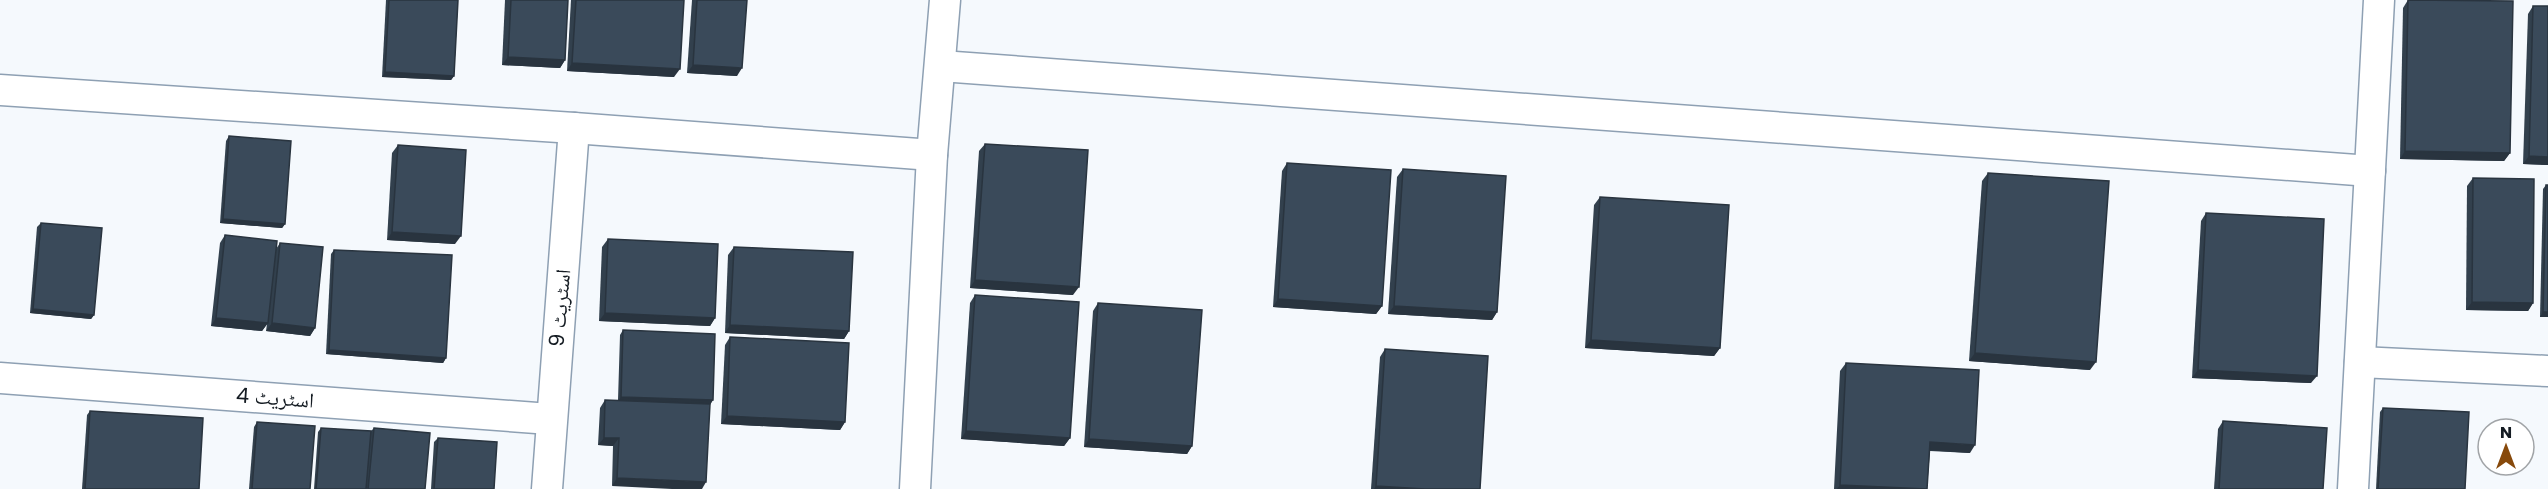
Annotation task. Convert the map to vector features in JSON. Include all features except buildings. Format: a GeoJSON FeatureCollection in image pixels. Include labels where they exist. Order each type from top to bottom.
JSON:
{"type":"FeatureCollection","features":[{"type":"Feature","properties":{"kind":"street"},"geometry":{"type":"LineString","coordinates":[[915,489],[932,155],[945,0]]}},
{"type":"Feature","properties":{"kind":"street"},"geometry":{"type":"LineString","coordinates":[[2354,489],[2379,0]]}},
{"type":"Feature","properties":{"kind":"street"},"geometry":{"type":"LineString","coordinates":[[941,66],[2370,171]]}},
{"type":"Feature","properties":{"kind":"street"},"geometry":{"type":"LineString","coordinates":[[0,90],[574,128],[932,155]]}},
{"type":"Feature","properties":{"kind":"street","name":"اسٹریٹ 9"},"geometry":{"type":"LineString","coordinates":[[547,489],[550,419],[574,128]]}},
{"type":"Feature","properties":{"kind":"street"},"geometry":{"type":"LineString","coordinates":[[2360,362],[2548,371]]}},
{"type":"Feature","properties":{"kind":"street","name":"اسٹریٹ 4"},"geometry":{"type":"LineString","coordinates":[[0,378],[550,419]]}}]}
